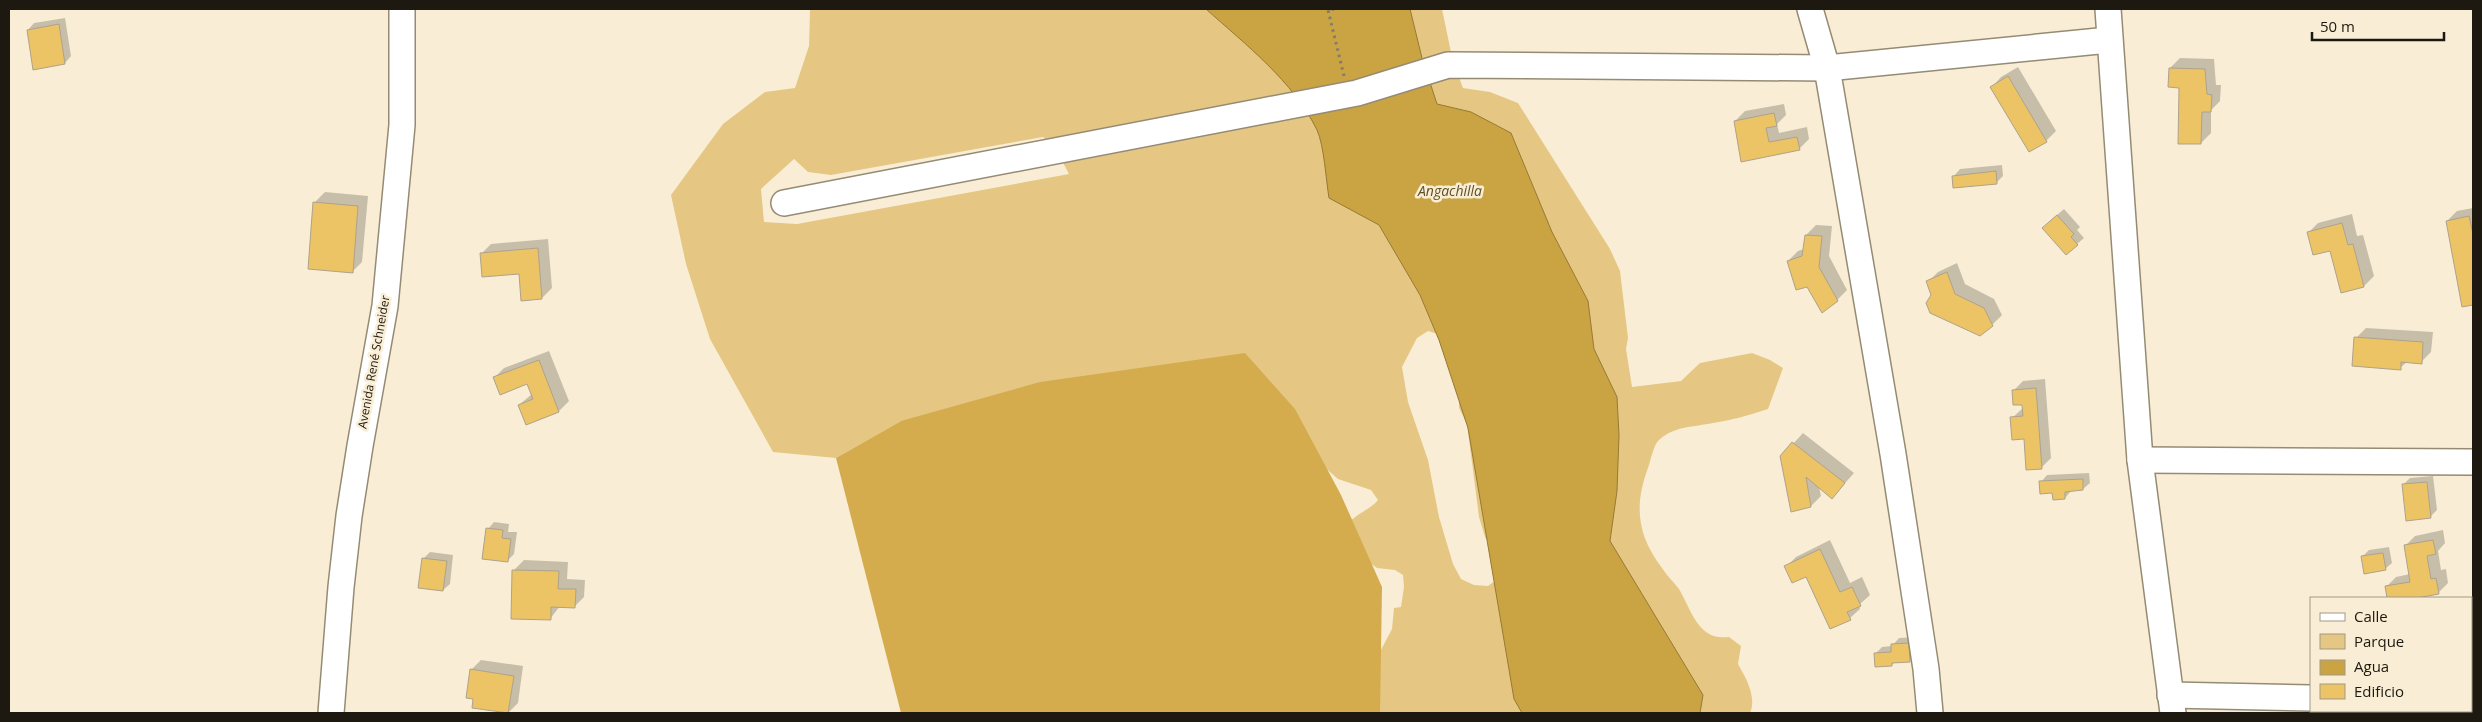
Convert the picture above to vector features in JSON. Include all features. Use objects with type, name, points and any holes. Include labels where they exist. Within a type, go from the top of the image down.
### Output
[{"type":"street","name":"Avenida René Schneider","points":[[331,713],[341,587],[349,516],[386,296],[402,125],[402,9]]},
{"type":"street","points":[[1810,9],[1827,68],[1894,454],[1926,669],[1930,713]]},
{"type":"street","points":[[2108,9],[2140,460],[2171,704],[2310,698]]},
{"type":"street","points":[[784,203],[1348,95],[1448,65],[1827,68],[2109,40]]},
{"type":"street","points":[[2140,460],[2473,462]]},
{"type":"path","points":[[1334,9],[1328,10],[1348,95]]},
{"type":"green space","points":[[810,9],[1442,9],[1453,62],[1463,88],[1490,92],[1518,103],[1610,249],[1620,271],[1628,338],[1626,349],[1632,387],[1681,381],[1700,363],[1752,353],[1770,360],[1783,368],[1768,409],[1734,419],[1685,428],[1671,432],[1659,440],[1652,453],[1641,495],[1640,520],[1647,544],[1664,571],[1679,589],[1697,623],[1710,634],[1718,637],[1729,637],[1741,646],[1738,664],[1751,694],[1752,707],[1750,713],[1362,713],[1374,663],[1392,629],[1394,608],[1401,607],[1404,587],[1403,575],[1395,570],[1377,568],[1351,549],[1348,523],[1378,500],[1371,490],[1338,479],[1321,464],[901,421],[836,458],[773,452],[710,339],[686,264],[671,195],[723,124],[765,92],[795,88],[809,46]],"holes":[[[1043,137],[1055,147],[1069,174],[797,224],[764,222],[761,189],[794,159],[808,172],[831,175]],[[1428,331],[1441,335],[1459,400],[1459,408],[1467,424],[1479,517],[1485,537],[1498,556],[1495,581],[1488,586],[1474,585],[1461,579],[1453,564],[1439,517],[1428,460],[1408,402],[1402,367],[1417,338]]]},
{"type":"shaded area","points":[[1245,353],[1295,409],[1341,495],[1382,587],[1380,713],[901,713],[836,458],[901,421],[1040,382]]},
{"type":"water","name":"Angachilla","points":[[1206,9],[1410,9],[1422,58],[1437,104],[1471,112],[1511,133],[1552,232],[1588,301],[1594,349],[1617,397],[1619,435],[1617,491],[1610,541],[1703,695],[1700,713],[1522,713],[1514,699],[1468,428],[1439,340],[1420,295],[1379,225],[1329,198],[1319,136],[1307,112],[1295,95],[1268,65]]},
{"type":"building","points":[[59,24],[65,64],[33,70],[27,30]]},
{"type":"building","points":[[2169,68],[2205,69],[2207,94],[2212,95],[2211,112],[2202,112],[2201,144],[2178,144],[2179,88],[2168,87]]},
{"type":"building","points":[[2008,76],[2047,142],[2029,152],[1990,87]]},
{"type":"building","points":[[1774,113],[1777,126],[1766,128],[1769,142],[1797,137],[1800,150],[1741,162],[1734,121]]},
{"type":"building","points":[[1996,171],[1997,184],[1953,188],[1952,176]]},
{"type":"building","points":[[313,202],[358,206],[353,273],[308,269]]},
{"type":"building","points":[[2057,215],[2074,234],[2071,237],[2078,245],[2066,255],[2042,228]]},
{"type":"building","points":[[2469,216],[2473,234],[2473,305],[2462,307],[2446,221]]},
{"type":"building","points":[[2342,223],[2348,245],[2353,244],[2364,287],[2341,293],[2330,251],[2313,255],[2307,232]]},
{"type":"building","points":[[1805,235],[1822,236],[1819,267],[1838,301],[1822,313],[1807,287],[1796,290],[1787,261],[1802,256]]},
{"type":"building","points":[[538,248],[542,299],[521,301],[519,274],[482,277],[480,253]]},
{"type":"building","points":[[1947,272],[1955,294],[1984,308],[1993,326],[1980,336],[1930,313],[1926,303],[1931,295],[1926,281]]},
{"type":"building","points":[[2354,337],[2423,342],[2422,364],[2401,362],[2401,370],[2352,366]]},
{"type":"building","points":[[539,360],[559,412],[526,425],[518,405],[533,399],[527,384],[500,395],[493,377]]},
{"type":"building","points":[[2036,388],[2042,469],[2026,470],[2024,439],[2012,440],[2010,417],[2023,416],[2022,405],[2013,405],[2012,390]]},
{"type":"building","points":[[1792,442],[1845,483],[1832,499],[1806,477],[1811,507],[1791,512],[1780,456]]},
{"type":"building","points":[[2083,479],[2083,490],[2065,492],[2065,499],[2053,500],[2052,493],[2040,494],[2039,481]]},
{"type":"building","points":[[2427,482],[2431,518],[2406,521],[2402,484]]},
{"type":"building","points":[[486,528],[503,530],[502,538],[511,539],[508,562],[482,559]]},
{"type":"building","points":[[2433,540],[2436,554],[2427,556],[2431,579],[2436,578],[2439,594],[2422,597],[2387,597],[2385,586],[2410,582],[2404,545]]},
{"type":"building","points":[[1820,549],[1840,592],[1852,587],[1861,606],[1847,612],[1851,620],[1830,629],[1806,577],[1792,583],[1784,566]]},
{"type":"building","points":[[2383,553],[2386,570],[2364,574],[2361,556]]},
{"type":"building","points":[[422,558],[447,561],[443,591],[418,588]]},
{"type":"building","points":[[512,570],[559,571],[558,589],[576,589],[575,608],[551,607],[551,620],[511,619]]},
{"type":"building","points":[[1909,643],[1910,662],[1892,663],[1892,666],[1875,667],[1874,653],[1891,652],[1891,644]]},
{"type":"building","points":[[470,669],[514,676],[508,713],[472,708],[473,699],[466,698]]}]
